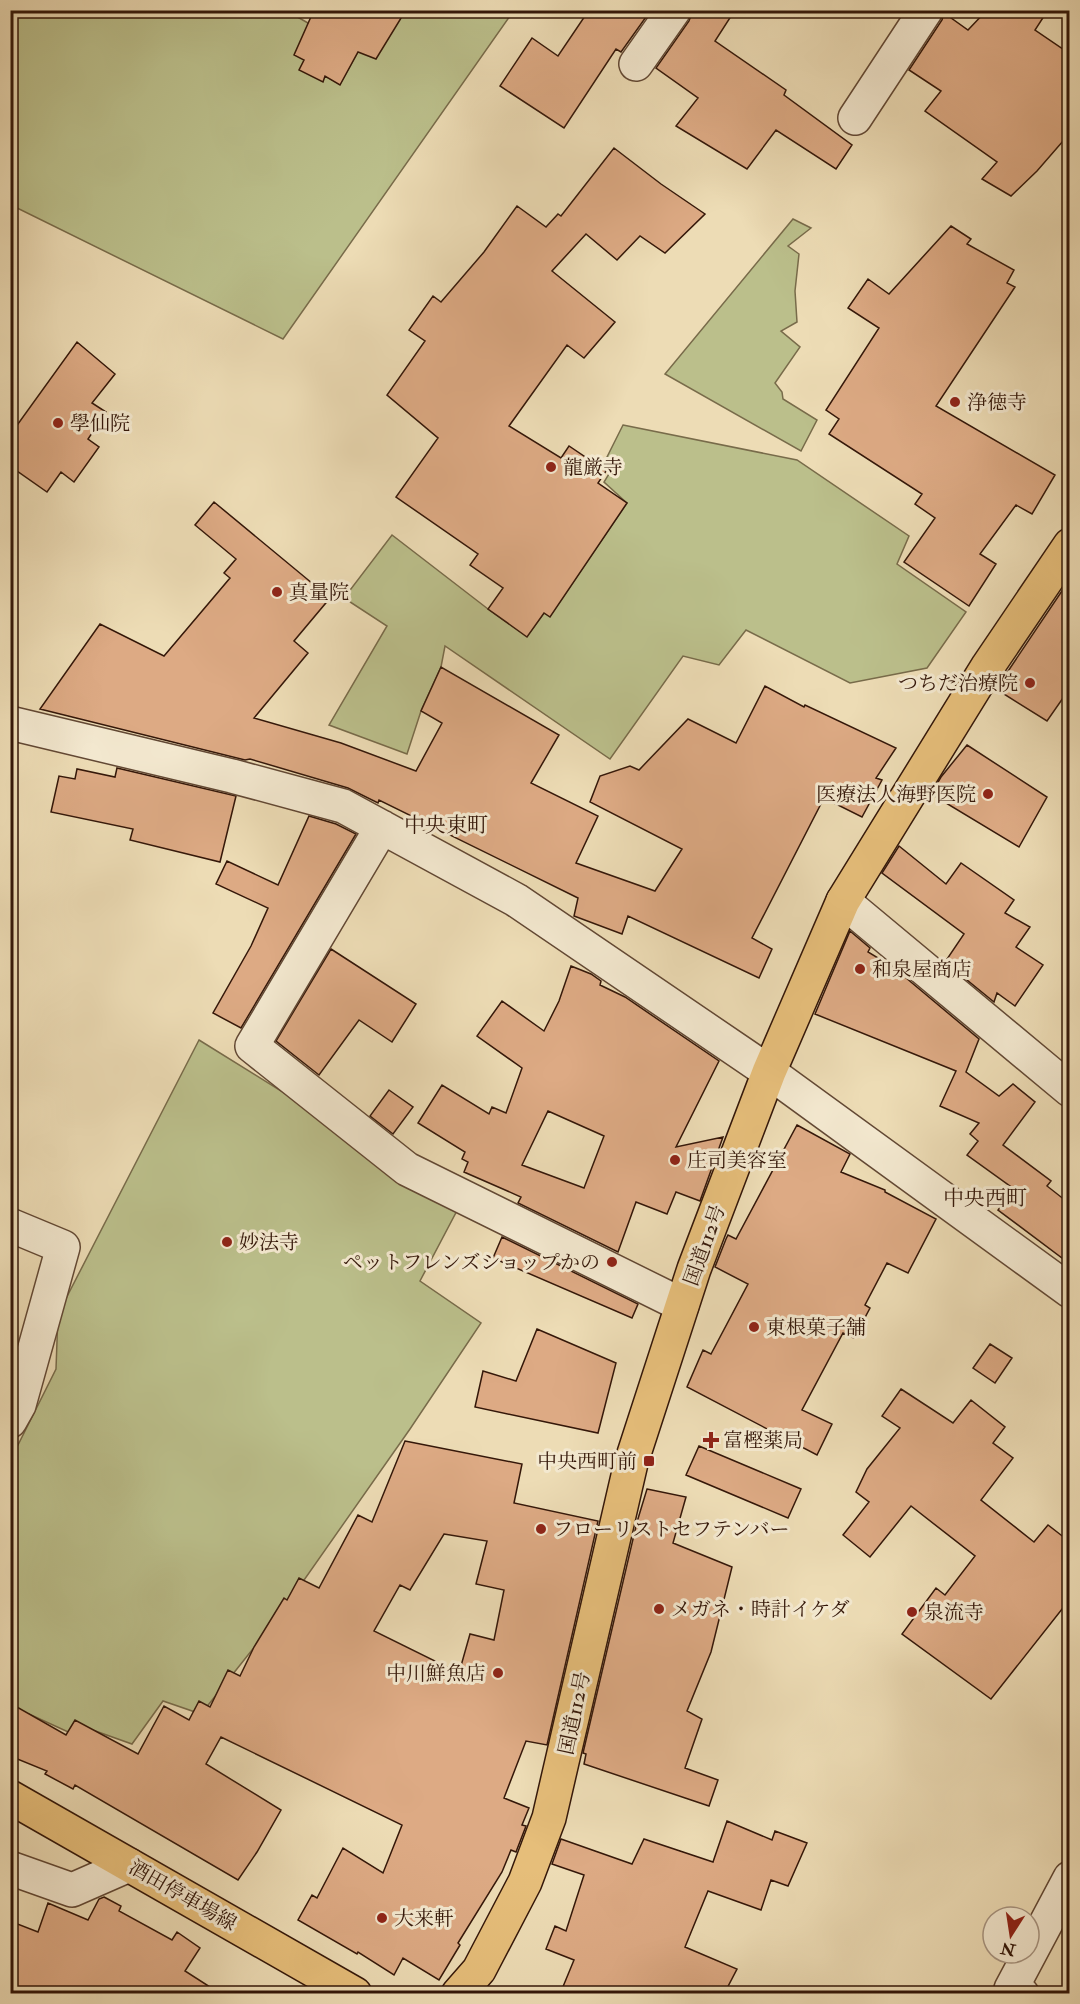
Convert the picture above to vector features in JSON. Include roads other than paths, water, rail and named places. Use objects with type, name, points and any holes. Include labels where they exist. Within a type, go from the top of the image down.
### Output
[{"type":"main road","name":"国道112号","points":[[458,1994],[479,1970],[525,1882],[549,1818],[631,1462],[682,1305],[769,1072],[843,901],[988,666],[1070,545]]},
{"type":"main road","name":"酒田停車場線","points":[[10,1797],[355,1994]]},
{"type":"street","points":[[636,64],[674,10]]},
{"type":"street","points":[[855,118],[926,10]]},
{"type":"street","points":[[10,723],[231,776],[343,806],[516,900],[769,1072],[1070,1291]]},
{"type":"street","points":[[382,827],[252,1046],[407,1169],[682,1305]]},
{"type":"street","points":[[843,901],[1070,1090]]},
{"type":"street","points":[[10,1225],[63,1247],[19,1405],[10,1421]]},
{"type":"street","points":[[10,1868],[72,1890],[129,1865]]},
{"type":"street","points":[[1022,1994],[1011,1989],[1070,1878]]},
{"type":"place","name":"浄徳寺","points":[[955,402]]},
{"type":"place","name":"學仙院","points":[[58,423]]},
{"type":"place","name":"龍厳寺","points":[[551,467]]},
{"type":"place","name":"真量院","points":[[277,592]]},
{"type":"place","name":"つちだ治療院","points":[[1030,683]]},
{"type":"place","name":"医療法人海野医院","points":[[988,794]]},
{"type":"place","name":"和泉屋商店","points":[[860,969]]},
{"type":"place","name":"庄司美容室","points":[[675,1160]]},
{"type":"place","name":"妙法寺","points":[[227,1242]]},
{"type":"place","name":"ペットフレンズショップかの","points":[[612,1262]]},
{"type":"place","name":"東根菓子舗","points":[[754,1327]]},
{"type":"place","name":"富樫薬局","points":[[711,1440]]},
{"type":"place","name":"中央西町前","points":[[649,1461]]},
{"type":"place","name":"フローリストセフテンバー","points":[[541,1529]]},
{"type":"place","name":"メガネ・時計イケダ","points":[[659,1609]]},
{"type":"place","name":"泉流寺","points":[[912,1612]]},
{"type":"place","name":"中川鮮魚店","points":[[498,1673]]},
{"type":"place","name":"大来軒","points":[[382,1918]]},
{"type":"district","name":"中央東町","points":[[446,825]]},
{"type":"district","name":"中央西町","points":[[985,1198]]}]
